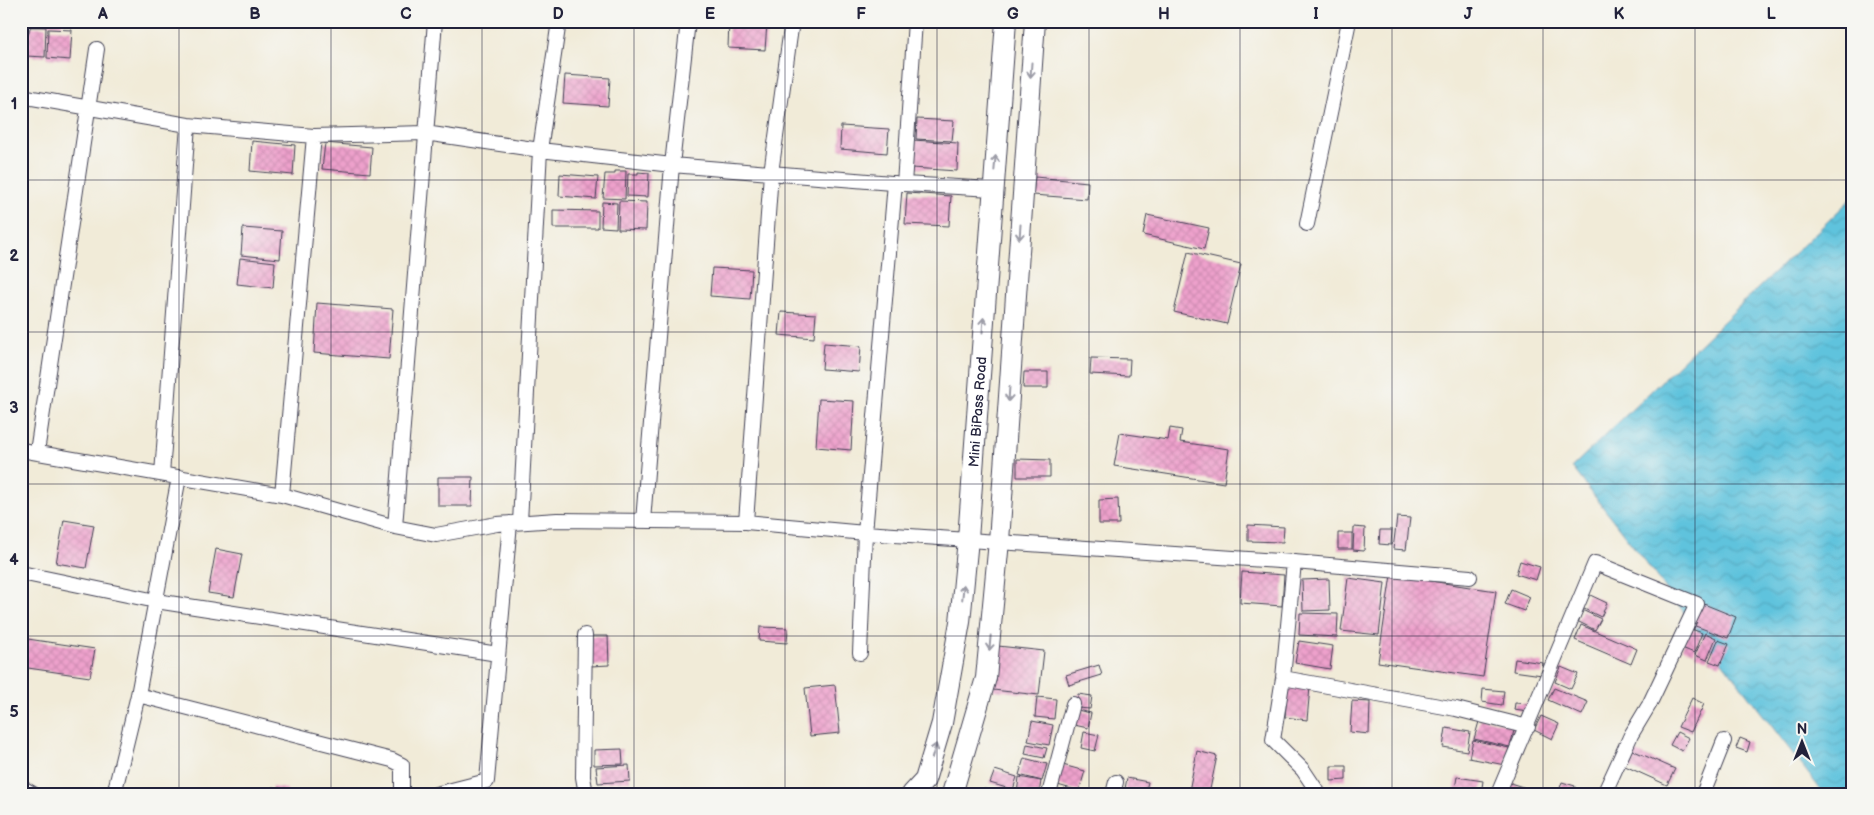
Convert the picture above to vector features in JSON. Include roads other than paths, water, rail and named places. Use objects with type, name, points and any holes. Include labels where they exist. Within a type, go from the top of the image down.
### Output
[{"type":"street","points":[[21,32],[24,21]]},
{"type":"street","points":[[395,527],[435,21]]},
{"type":"street","points":[[436,794],[486,781],[498,654],[515,523],[540,150],[558,21]]},
{"type":"street","points":[[643,521],[672,165],[688,21]]},
{"type":"street","points":[[746,522],[771,173],[792,21]]},
{"type":"street","points":[[860,653],[865,533],[915,21]]},
{"type":"street","name":"Mini BiPass Road","points":[[912,794],[925,780],[942,723],[960,622],[968,539],[1006,21]]},
{"type":"street","points":[[952,794],[986,678],[999,541],[1035,21]]},
{"type":"street","points":[[1307,224],[1349,21]]},
{"type":"street","points":[[37,452],[86,108],[97,49]]},
{"type":"street","points":[[21,96],[188,125],[314,136],[425,133],[540,150],[672,165],[993,189]]},
{"type":"street","points":[[162,474],[188,125]]},
{"type":"street","points":[[282,495],[314,136]]},
{"type":"street","points":[[21,450],[282,495],[395,527],[436,535],[515,523],[557,520],[746,522],[865,533],[1294,562],[1470,577]]},
{"type":"street","points":[[114,794],[138,695],[179,477]]},
{"type":"street","points":[[1294,562],[1283,678],[1273,740],[1303,770],[1319,794]]},
{"type":"street","points":[[1498,794],[1528,727],[1595,564],[1697,604],[1604,794]]},
{"type":"street","points":[[21,573],[156,601],[498,654]]},
{"type":"street","points":[[585,635],[583,777],[586,794]]},
{"type":"street","points":[[1283,678],[1456,709],[1528,727]]},
{"type":"street","points":[[138,695],[392,760],[402,765],[402,794]]},
{"type":"street","points":[[1049,794],[1073,704]]},
{"type":"street","points":[[1703,794],[1724,741]]},
{"type":"street","points":[[21,787],[33,794]]},
{"type":"water","points":[[1853,197],[1853,794],[1824,794],[1572,467]]}]
